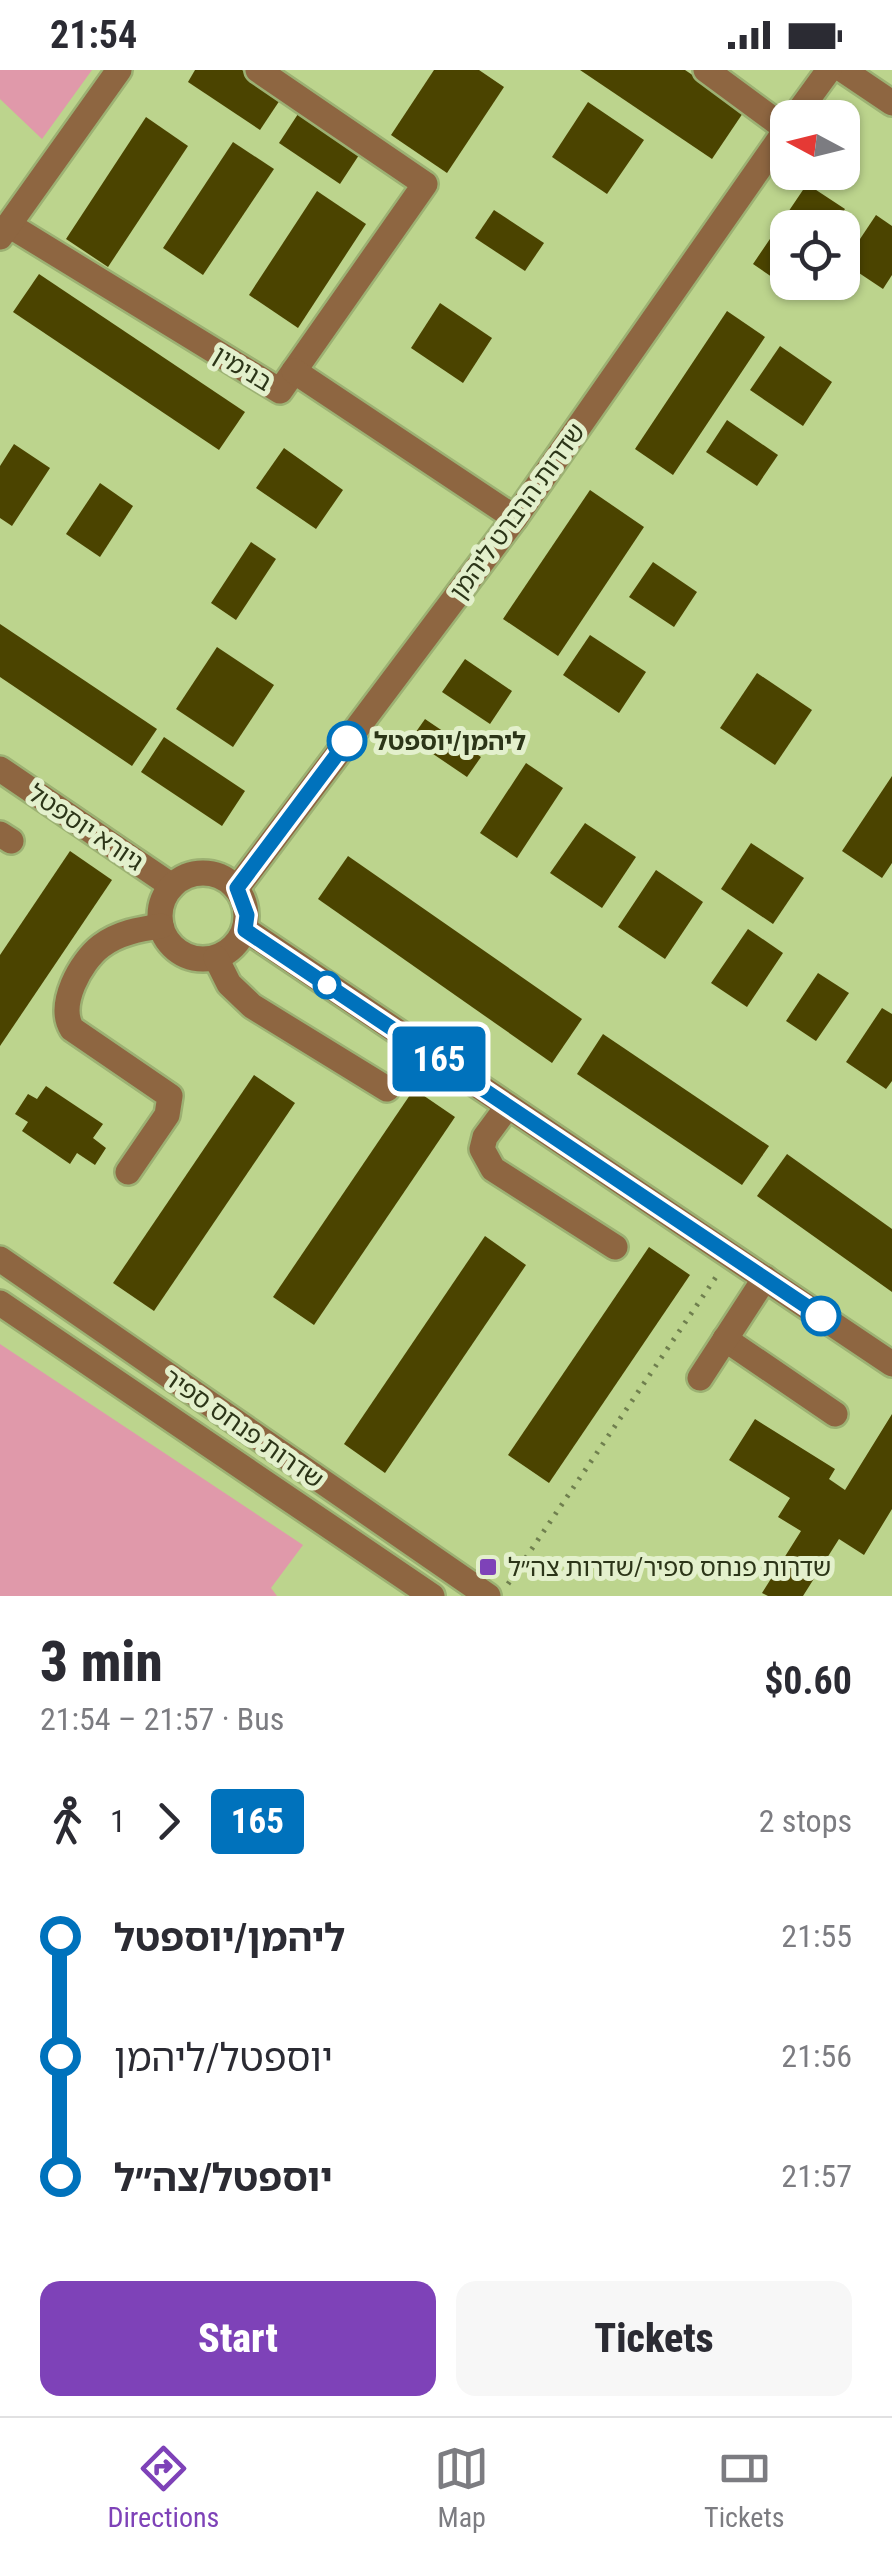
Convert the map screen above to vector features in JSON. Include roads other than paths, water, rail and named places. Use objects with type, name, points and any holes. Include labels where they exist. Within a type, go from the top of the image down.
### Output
[{"type":"street","points":[[4,231],[119,70]]},
{"type":"street","points":[[258,70],[424,184],[294,370]]},
{"type":"street","points":[[706,70],[770,116]]},
{"type":"street","points":[[807,100],[829,70]]},
{"type":"street","points":[[843,70],[892,103]]},
{"type":"street","name":"שדרות הרברט ליהמן","points":[[237,888],[515,518],[770,152]]},
{"type":"street","name":"בנימין","points":[[4,231],[280,391],[294,370],[515,518]]},
{"type":"street","name":"גיורא יוספטל","points":[[0,769],[172,886]]},
{"type":"street","points":[[212,874],[237,888],[247,915],[239,942],[216,958],[202,960],[176,950],[161,926],[160,912],[172,886],[184,877],[212,874]]},
{"type":"street","points":[[128,1172],[167,1115],[170,1096],[72,1029],[65,1012],[72,989],[100,946],[132,931],[161,926]]},
{"type":"street","points":[[245,930],[892,1364]]},
{"type":"street","points":[[216,958],[229,984],[252,1006],[386,1088]]},
{"type":"street","points":[[508,1106],[482,1149],[493,1169],[615,1247]]},
{"type":"street","name":"שדרות פנחס ספיר","points":[[0,1259],[488,1596]]},
{"type":"street","points":[[700,1378],[765,1278]]},
{"type":"street","name":"שדרות פנחס ספיר","points":[[0,1303],[432,1596]]},
{"type":"street","points":[[725,1339],[834,1414]]},
{"type":"place","name":"ליהמן/יוספטל","points":[[347,741]]},
{"type":"place","name":"שדרות פנחס ספיר/שדרות צה״ל","points":[[488,1567]]}]
